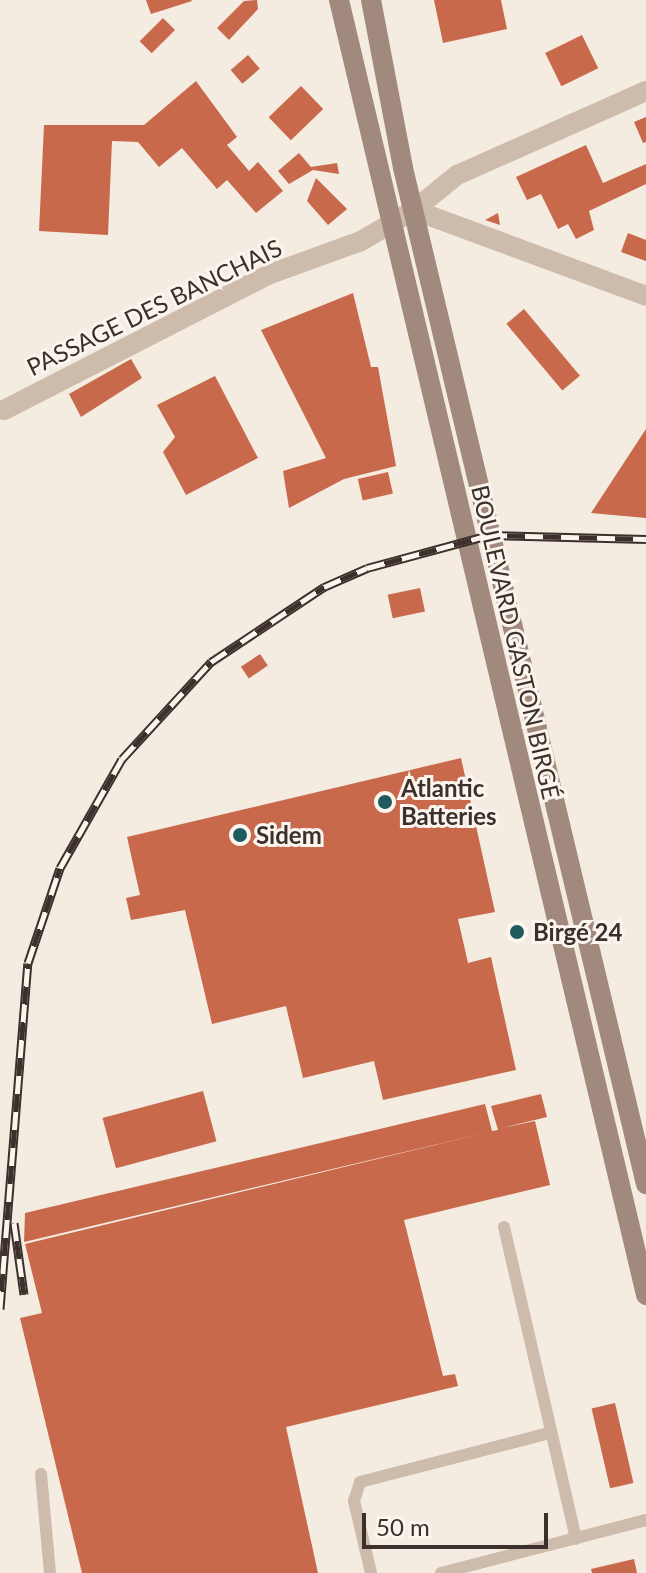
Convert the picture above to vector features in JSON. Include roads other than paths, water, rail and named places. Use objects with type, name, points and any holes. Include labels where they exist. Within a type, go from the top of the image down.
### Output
[{"type":"main road","name":"BOULEVARD GASTON BIRGÉ","points":[[339,0],[646,1295]]},
{"type":"main road","name":"BOULEVARD GASTON BIRGÉ","points":[[371,0],[414,210],[646,1184]]},
{"type":"street","name":"PASSAGE DES BANCHAIS","points":[[4,410],[270,274],[392,223],[414,210],[457,175],[646,91]]},
{"type":"street","points":[[414,210],[646,296]]},
{"type":"lane","points":[[504,1227],[549,1433],[576,1539]]},
{"type":"lane","points":[[371,1573],[354,1501],[360,1482],[549,1433]]},
{"type":"lane","points":[[41,1474],[50,1573]]},
{"type":"lane","points":[[441,1573],[646,1520]]},
{"type":"railway","points":[[0,1309],[28,963],[60,868],[122,759],[211,662],[324,587],[367,568],[489,535],[646,539]]},
{"type":"railway","points":[[14,1223],[24,1294]]},
{"type":"place","name":"Atlantic Batteries","points":[[385,802]]},
{"type":"place","name":"Sidem","points":[[240,835]]},
{"type":"place","name":"Birgé 24","points":[[517,932]]}]
